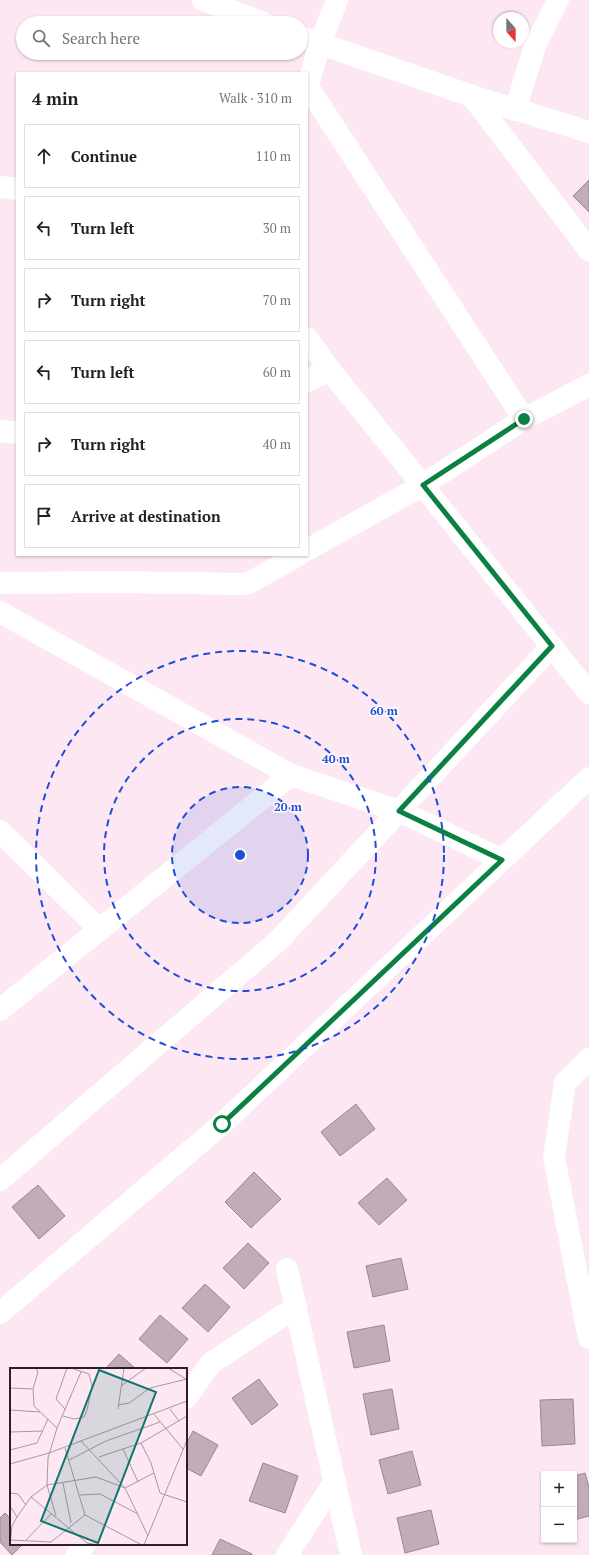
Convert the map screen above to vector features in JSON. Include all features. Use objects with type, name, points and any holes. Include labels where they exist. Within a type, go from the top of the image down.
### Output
[{"type":"street","points":[[203,0],[245,16]]},
{"type":"street","points":[[308,72],[310,41],[337,0]]},
{"type":"street","points":[[515,110],[535,46],[558,0]]},
{"type":"street","points":[[310,41],[472,96],[589,132]]},
{"type":"street","points":[[308,90],[524,419]]},
{"type":"street","points":[[472,96],[589,250]]},
{"type":"street","points":[[0,187],[16,189]]},
{"type":"street","points":[[308,339],[330,370],[589,693]]},
{"type":"street","points":[[308,381],[330,370]]},
{"type":"street","points":[[308,549],[423,485],[524,419],[589,384]]},
{"type":"street","points":[[0,431],[16,433]]},
{"type":"street","points":[[0,583],[115,582],[247,584],[297,556]]},
{"type":"street","points":[[0,612],[291,775],[399,811],[502,860]]},
{"type":"street","points":[[0,1180],[279,940],[552,646]]},
{"type":"street","points":[[0,1010],[291,775]]},
{"type":"street","points":[[0,1313],[222,1124],[589,778]]},
{"type":"street","points":[[0,831],[100,930]]},
{"type":"street","points":[[589,1059],[565,1083],[554,1157],[589,1338]]},
{"type":"street","points":[[287,1269],[351,1555]]},
{"type":"street","points":[[187,1397],[211,1363],[296,1307]]},
{"type":"street","points":[[287,1555],[335,1482]]},
{"type":"street","points":[[77,1555],[84,1545]]},
{"type":"building","points":[[589,180],[589,212],[573,196]]},
{"type":"building","points":[[356,1104],[375,1129],[340,1156],[321,1132]]},
{"type":"building","points":[[254,1172],[281,1199],[251,1228],[225,1202]]},
{"type":"building","points":[[387,1178],[407,1200],[379,1225],[358,1203]]},
{"type":"building","points":[[38,1185],[65,1216],[39,1239],[12,1207]]},
{"type":"building","points":[[248,1243],[269,1263],[244,1289],[223,1268]]},
{"type":"building","points":[[401,1258],[408,1289],[373,1297],[366,1266]]},
{"type":"building","points":[[205,1284],[230,1307],[208,1332],[182,1308]]},
{"type":"building","points":[[160,1315],[188,1339],[167,1363],[139,1339]]},
{"type":"building","points":[[384,1325],[390,1361],[354,1368],[347,1332]]},
{"type":"building","points":[[119,1354],[135,1368],[106,1368]]},
{"type":"building","points":[[259,1379],[278,1405],[252,1425],[232,1398]]},
{"type":"building","points":[[392,1389],[399,1429],[371,1435],[363,1394]]},
{"type":"building","points":[[573,1399],[575,1444],[542,1446],[540,1400]]},
{"type":"building","points":[[193,1431],[218,1445],[201,1476],[187,1469],[187,1442]]},
{"type":"building","points":[[412,1451],[421,1485],[388,1494],[379,1460]]},
{"type":"building","points":[[263,1463],[298,1476],[285,1513],[249,1501]]},
{"type":"building","points":[[585,1473],[589,1487],[589,1516],[577,1519],[577,1507],[577,1475]]},
{"type":"building","points":[[431,1510],[439,1544],[405,1553],[397,1518]]},
{"type":"building","points":[[5,1513],[10,1518],[10,1545],[22,1545],[12,1555],[0,1542],[0,1518]]},
{"type":"building","points":[[220,1539],[252,1554],[252,1555],[212,1555]]},
{"type":"route","points":[[222,1124],[502,860],[399,811],[552,646],[423,485],[524,419]]}]
